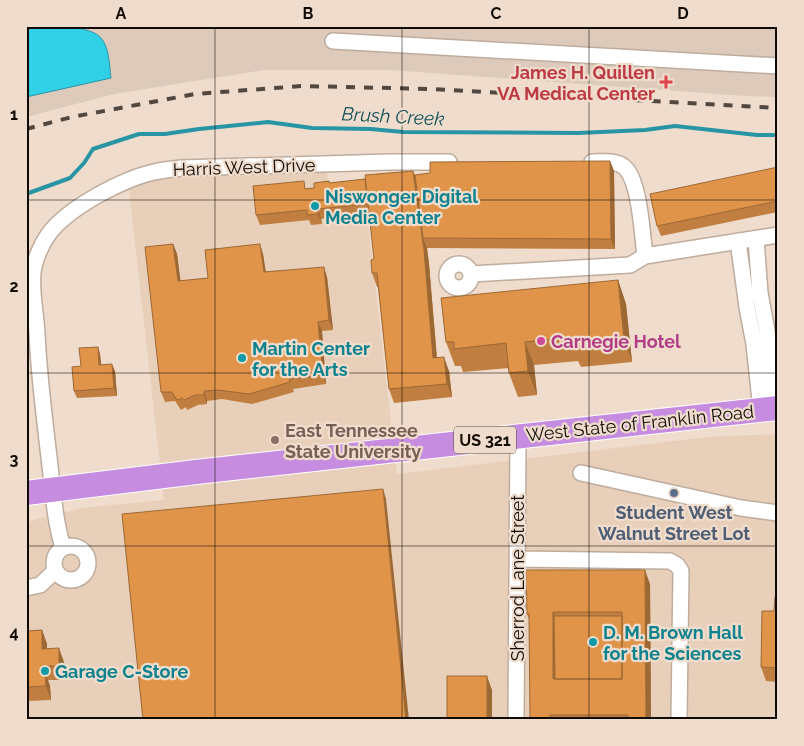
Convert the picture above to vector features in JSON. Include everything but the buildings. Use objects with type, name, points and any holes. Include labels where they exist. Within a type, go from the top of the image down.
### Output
[{"type":"highway","name":"West State of Franklin Road","points":[[26,493],[771,409]]},
{"type":"street","points":[[332,41],[778,66]]},
{"type":"street","name":"Harris West Drive","points":[[63,548],[55,515],[32,291],[33,271],[43,244],[59,222],[91,200],[128,181],[154,172],[181,168],[390,162],[467,162]]},
{"type":"street","points":[[582,162],[617,163],[624,166],[634,179],[645,256]]},
{"type":"street","points":[[471,274],[630,264],[645,256],[778,235]]},
{"type":"street","points":[[756,239],[760,293],[768,331],[771,409]]},
{"type":"street","points":[[738,241],[754,344],[771,409]]},
{"type":"street","name":"Sherrod Lane Street","points":[[516,720],[518,437]]},
{"type":"street","points":[[581,473],[741,508],[778,513]]},
{"type":"street","points":[[74,547],[84,553],[87,558],[87,569],[80,578],[69,580],[58,576],[55,571],[54,560],[63,548],[74,547]]},
{"type":"street","points":[[517,559],[670,561],[677,565],[681,571],[679,720]]},
{"type":"street","points":[[26,588],[40,585],[55,571]]},
{"type":"shaded area","name":"James H. Quillen VA Medical Center","points":[[26,26],[778,26],[778,97],[390,70],[264,70],[114,94],[26,117]]},
{"type":"shaded area","name":"East Tennessee State University","points":[[326,164],[332,220],[367,214],[397,474],[708,437],[778,434],[778,720],[26,720],[26,522],[82,508],[164,500],[128,181],[154,172]]},
{"type":"water","points":[[26,26],[78,26],[96,34],[104,42],[111,78],[26,97]]},
{"type":"waterway","name":"Brush Creek","points":[[26,194],[70,178],[84,163],[93,149],[139,134],[165,134],[268,122],[312,128],[371,129],[403,132],[578,133],[645,130],[675,126],[757,135],[778,135]]},
{"type":"railway","points":[[26,129],[72,117],[195,94],[302,86],[432,89],[778,108]]},
{"type":"place","name":"James H. Quillen VA Medical Center","points":[[666,82]]},
{"type":"place","name":"Niswonger Digital Media Center","points":[[315,206]]},
{"type":"place","name":"Carnegie Hotel","points":[[541,341]]},
{"type":"place","name":"Martin Center for the Arts","points":[[242,358]]},
{"type":"place","name":"East Tennessee State University","points":[[275,440]]},
{"type":"place","name":"Student West Walnut Street Lot","points":[[674,493]]},
{"type":"place","name":"D. M. Brown Hall for the Sciences","points":[[593,642]]},
{"type":"place","name":"Garage C-Store","points":[[45,671]]}]
